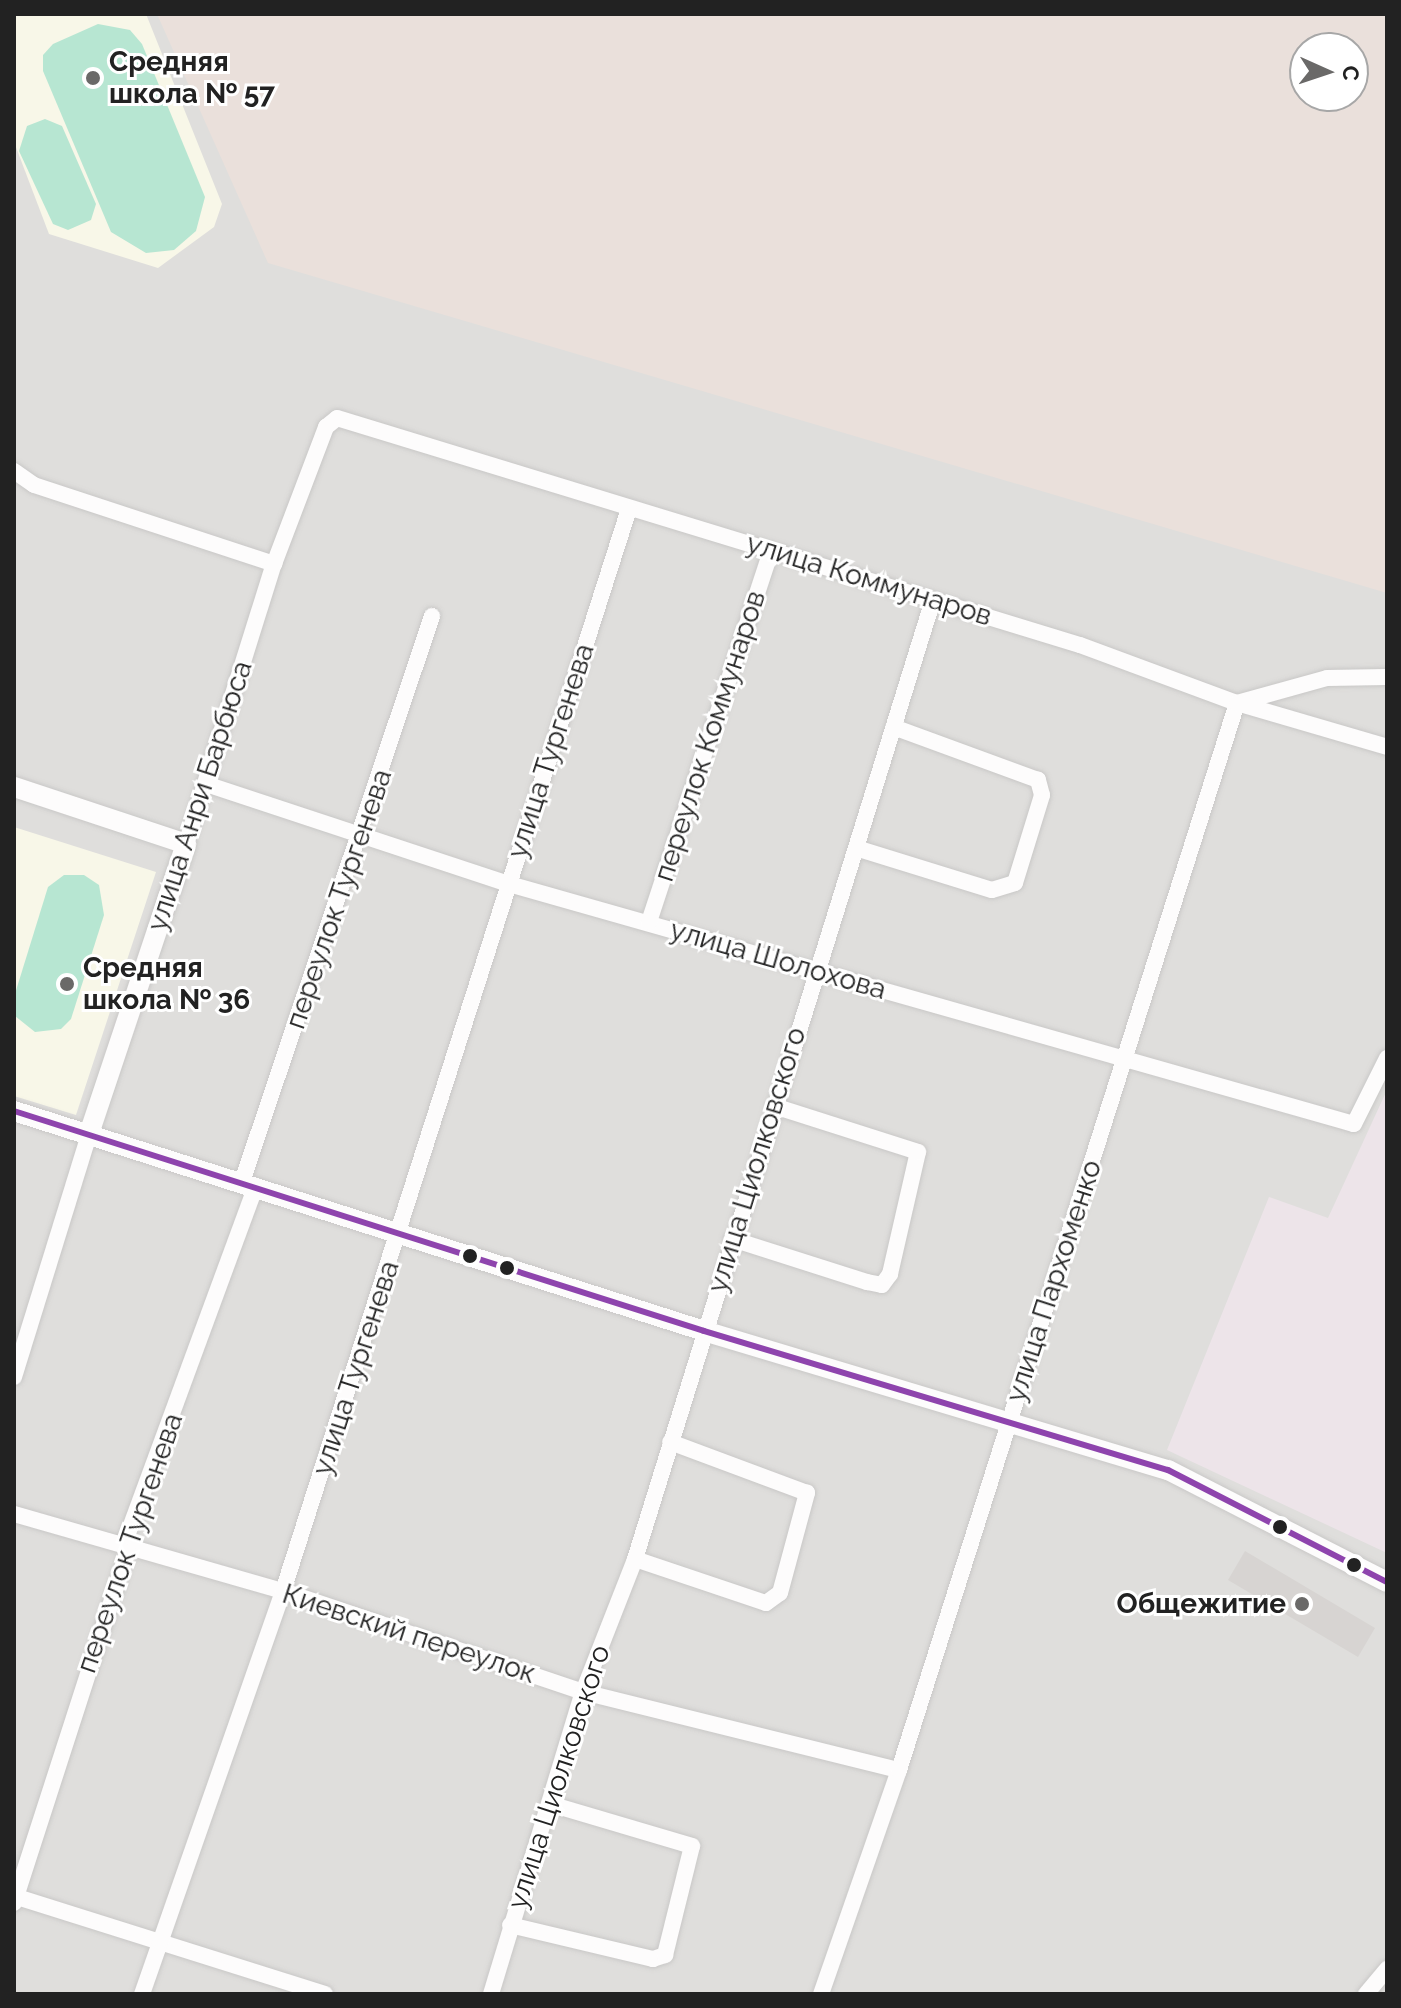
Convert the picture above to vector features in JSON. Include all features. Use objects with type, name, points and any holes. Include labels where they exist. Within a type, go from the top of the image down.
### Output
[{"type":"street","name":"улица Анри Барбюса","points":[[14,1377],[89,1134],[206,784],[274,564],[326,427],[337,418],[351,422]]},
{"type":"street","name":"улица Коммунаров","points":[[351,422],[1173,675],[1237,703],[1387,747]]},
{"type":"street","points":[[14,471],[34,485],[274,564]]},
{"type":"street","name":"улица Тургенева","points":[[142,1994],[283,1591],[401,1231],[629,509]]},
{"type":"street","name":"переулок Коммунаров","points":[[649,922],[771,550]]},
{"type":"street","name":"улица Циолковского","points":[[491,1994],[510,1925],[554,1805],[583,1692],[635,1559],[933,600]]},
{"type":"street","name":"переулок Тургенева","points":[[15,1899],[128,1550],[127,1536],[249,1184],[432,616]]},
{"type":"street","points":[[1237,703],[1327,678],[1387,677]]},
{"type":"street","name":"улица Пархоменко","points":[[821,1994],[899,1770],[1237,703]]},
{"type":"street","points":[[856,848],[992,890],[1015,883],[1042,795],[1038,780],[893,727]]},
{"type":"street","name":"улица Шолохова","points":[[206,784],[509,884],[1354,1124],[1387,1058]]},
{"type":"street","points":[[14,787],[186,844]]},
{"type":"street","points":[[732,1239],[867,1282],[882,1285],[890,1274],[918,1152],[774,1106]]},
{"type":"street","points":[[14,1111],[401,1231],[704,1331],[1215,1489],[1387,1582]]},
{"type":"street","points":[[635,1559],[766,1603],[780,1593],[807,1493],[670,1442]]},
{"type":"street","name":"Киевский переулок","points":[[14,1514],[128,1550],[283,1591],[583,1692],[899,1770]]},
{"type":"street","points":[[510,1925],[653,1959],[665,1955],[692,1846],[554,1805]]},
{"type":"street","points":[[15,1899],[325,1994]]},
{"type":"street","points":[[1366,1994],[1387,1969]]},
{"type":"shaded area","points":[[14,14],[1387,14],[1387,1994],[14,1994]]},
{"type":"shaded area","name":"Средняя школа № 57","points":[[14,14],[146,14],[222,204],[214,227],[158,268],[49,234],[14,142]]},
{"type":"shaded area","points":[[157,14],[1387,14],[1387,593],[268,263]]},
{"type":"shaded area","name":"Средняя школа № 36","points":[[14,827],[156,872],[76,1115],[14,1096]]},
{"type":"shaded area","points":[[1387,1090],[1387,1553],[1167,1450],[1269,1197],[1328,1218]]},
{"type":"green space","points":[[98,24],[130,30],[142,44],[205,197],[196,231],[174,250],[146,253],[111,232],[43,71],[43,55],[53,44]]},
{"type":"green space","points":[[45,119],[62,126],[96,204],[91,220],[68,230],[53,224],[19,151],[27,126]]},
{"type":"green space","points":[[64,875],[84,875],[99,885],[104,915],[71,1019],[61,1029],[35,1032],[15,1016],[14,997],[48,887]]},
{"type":"building","name":"Общежитие","points":[[1245,1551],[1375,1628],[1358,1657],[1228,1580]]},
{"type":"transit line","points":[[14,1111],[704,1331],[1168,1470],[1387,1582]]},
{"type":"place","name":"Средняя школа № 57","points":[[93,78]]},
{"type":"place","name":"Средняя школа № 36","points":[[67,984]]},
{"type":"place","name":"Общежитие","points":[[1302,1604]]}]
